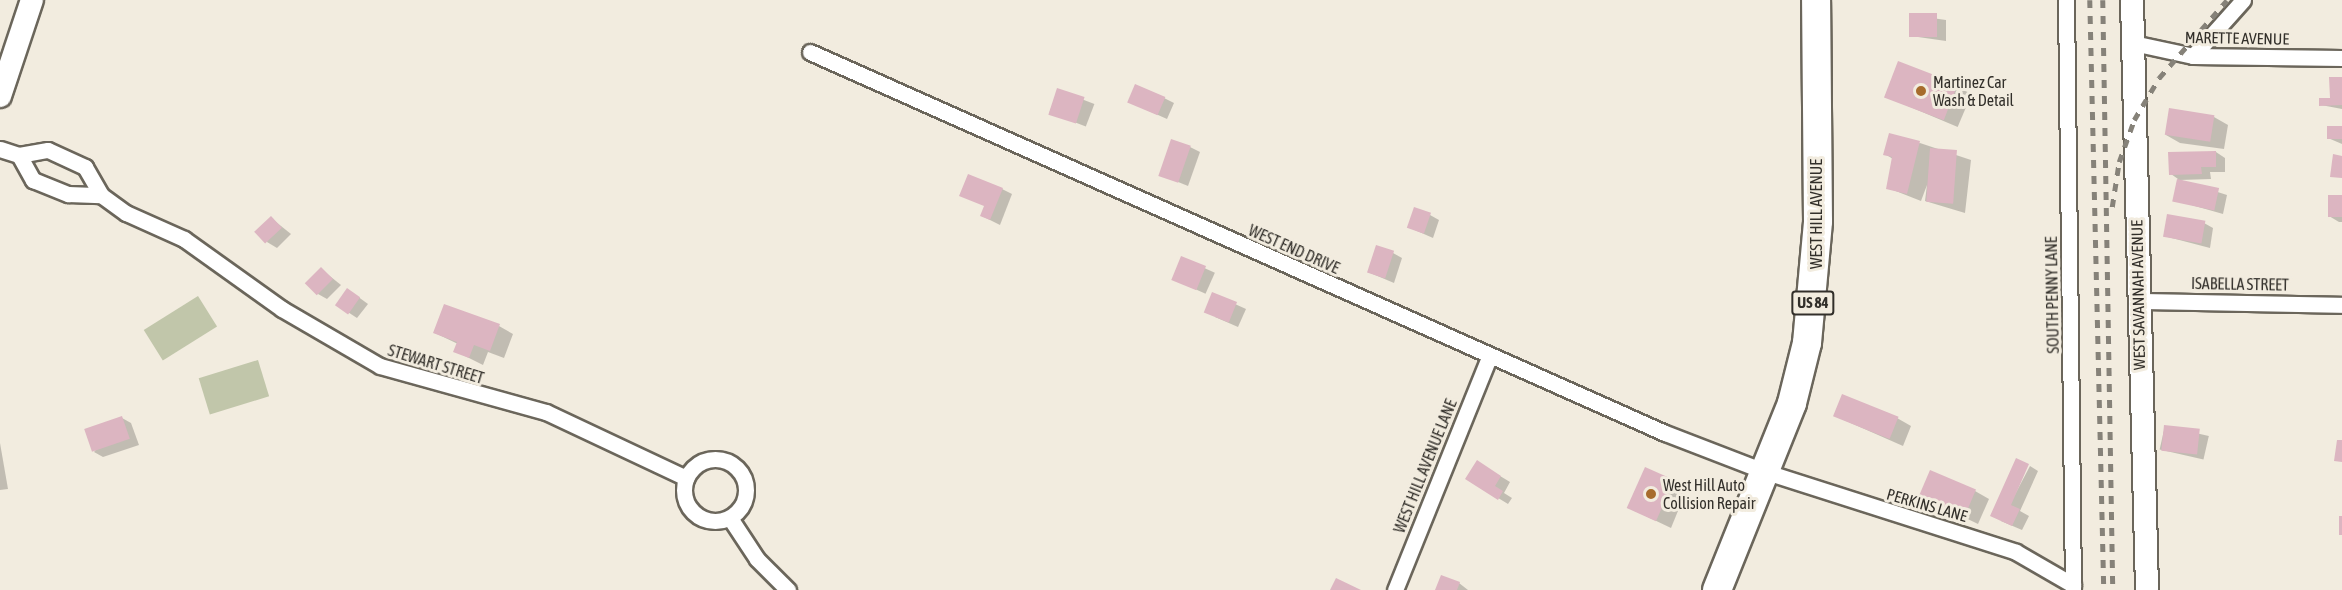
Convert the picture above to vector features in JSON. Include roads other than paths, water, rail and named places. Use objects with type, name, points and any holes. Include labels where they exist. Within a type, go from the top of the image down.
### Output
[{"type":"highway","name":"WEST HILL AVENUE","points":[[1717,590],[1766,472],[1799,377],[1816,281],[1816,0]]},
{"type":"street","points":[[0,96],[32,0]]},
{"type":"street","name":"SOUTH PENNY LANE","points":[[2066,0],[2073,587]]},
{"type":"street","name":"WEST SAVANNAH AVENUE","points":[[2132,0],[2147,590]]},
{"type":"street","points":[[2193,56],[2243,0]]},
{"type":"street","name":"MARETTE AVENUE","points":[[2133,43],[2193,56],[2342,58]]},
{"type":"street","name":"WEST END DRIVE","points":[[810,52],[1489,357],[1766,472]]},
{"type":"street","name":"STEWART STREET","points":[[0,149],[19,155],[48,150],[85,167],[101,195],[154,230],[184,239],[282,309],[380,366],[546,412],[686,478]]},
{"type":"street","points":[[19,155],[33,180],[68,194],[101,195]]},
{"type":"street","name":"ISABELLA STREET","points":[[2138,301],[2342,305]]},
{"type":"street","name":"WEST HILL AVENUE LANE","points":[[1395,590],[1489,357]]},
{"type":"street","points":[[710,459],[739,470],[747,492],[730,518],[709,521],[691,510],[686,478],[710,459]]},
{"type":"street","name":"PERKINS LANE","points":[[1766,472],[2016,552],[2073,587]]},
{"type":"street","points":[[730,518],[757,559],[788,590]]},
{"type":"railway","points":[[2090,0],[2104,590]]},
{"type":"railway","points":[[2103,0],[2113,590]]},
{"type":"railway","points":[[2112,207],[2119,162],[2134,120],[2159,78],[2227,0]]},
{"type":"place","name":"Martinez Car Wash & Detail","points":[[1921,91]]},
{"type":"place","name":"West Hill Auto Collision Repair","points":[[1651,494]]}]
